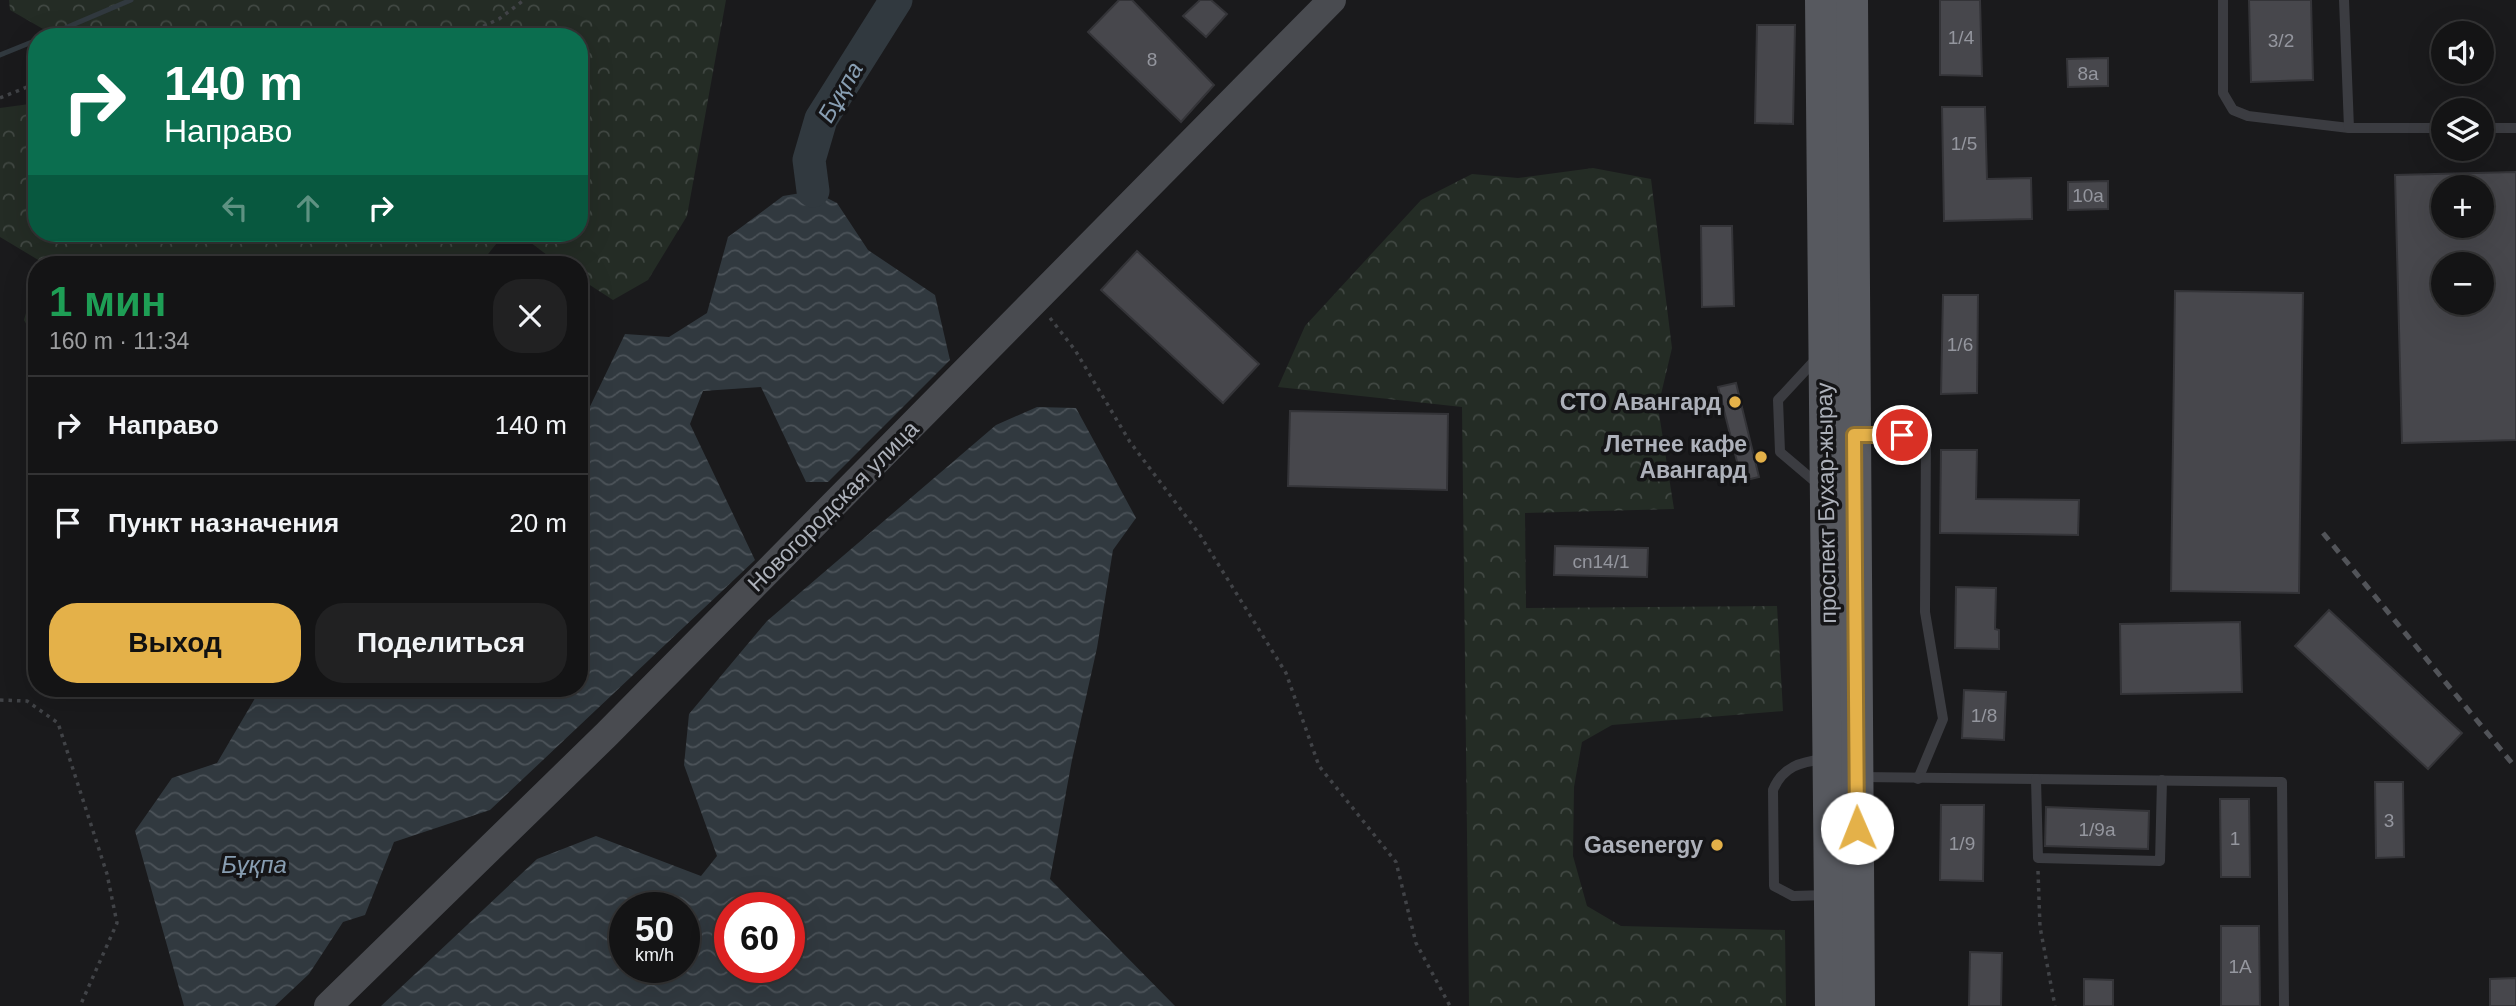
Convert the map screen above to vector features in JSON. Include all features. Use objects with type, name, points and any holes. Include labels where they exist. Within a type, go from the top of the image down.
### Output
[{"type":"main road","name":"проспект Бухар-жырау","points":[[1821,0],[1824,350],[1840,435],[1826,492],[1830,1006]]},
{"type":"main road","name":"проспект Бухар-жырау","points":[[1852,0],[1840,435],[1857,777],[1859,1006]]},
{"type":"street","name":"Новогородская улица","points":[[328,1006],[607,734],[1332,0]]},
{"type":"lane","points":[[2223,0],[2224,93],[2233,110],[2248,116],[2349,128],[2431,128]]},
{"type":"lane","points":[[2344,0],[2349,128]]},
{"type":"lane","points":[[2494,128],[2516,128]]},
{"type":"lane","points":[[1824,350],[1778,400],[1780,452],[1826,492]]},
{"type":"lane","points":[[1840,435],[1926,435],[1925,612],[1943,719],[1918,779]]},
{"type":"lane","points":[[1828,759],[1799,762],[1787,769],[1773,790],[1774,886],[1793,896],[1829,895]]},
{"type":"lane","points":[[1857,777],[2282,782],[2284,1006]]},
{"type":"lane","points":[[2036,779],[2038,859],[2161,861],[2162,780]]},
{"type":"path","points":[[480,28],[499,19],[524,0]]},
{"type":"path","points":[[0,98],[28,87]]},
{"type":"path","points":[[1036,300],[1075,350],[1130,442],[1200,535],[1286,673],[1319,766],[1396,862],[1416,943],[1450,1006]]},
{"type":"path","points":[[0,700],[27,701],[58,723],[107,874],[117,923],[80,1006]]},
{"type":"path","points":[[2038,859],[2040,927],[2055,1006]]},
{"type":"green space","points":[[9,0],[726,0],[687,216],[648,280],[613,300],[588,284],[588,256],[548,256],[530,242],[588,242],[588,28],[41,28],[10,10]]},
{"type":"green space","points":[[28,104],[28,242],[498,242],[486,256],[32,256],[0,237],[0,108]]},
{"type":"green space","points":[[1593,168],[1651,179],[1672,348],[1658,407],[1674,509],[1525,513],[1526,608],[1777,606],[1783,711],[1612,725],[1582,742],[1574,787],[1573,856],[1587,906],[1621,926],[1785,930],[1786,1006],[1469,1006],[1462,407],[1278,387],[1305,326],[1421,200],[1472,174],[1518,178]]},
{"type":"green space","points":[[28,306],[28,327],[24,320]]},
{"type":"water","name":"Бұқпа","points":[[813,191],[837,203],[868,250],[935,295],[950,360],[828,482],[806,482],[761,387],[703,391],[690,424],[755,560],[490,810],[394,842],[365,915],[343,922],[309,974],[275,1006],[184,1006],[135,831],[172,778],[217,763],[256,697],[588,697],[588,411],[625,334],[669,337],[707,313],[728,237],[783,196]]},
{"type":"water","points":[[1037,407],[1076,408],[1136,518],[1113,550],[1097,648],[1072,760],[1050,879],[1175,1006],[381,1006],[537,859],[596,836],[701,876],[717,856],[684,765],[689,714],[767,621],[996,425]]},
{"type":"building","points":[[1119,0],[1132,0],[1214,85],[1181,122],[1088,32]]},
{"type":"building","points":[[1200,0],[1211,0],[1227,14],[1206,37],[1183,16]]},
{"type":"building","points":[[1940,0],[1980,0],[1982,76],[1940,75]]},
{"type":"building","points":[[2249,0],[2311,0],[2313,80],[2251,82]]},
{"type":"building","points":[[1757,25],[1795,25],[1793,124],[1755,123]]},
{"type":"building","points":[[2108,58],[2108,86],[2068,87],[2067,59]]},
{"type":"building","points":[[1942,107],[1985,107],[1987,179],[2031,178],[2032,219],[1944,221]]},
{"type":"building","points":[[2516,172],[2516,440],[2402,443],[2395,175]]},
{"type":"building","points":[[2108,181],[2108,209],[2068,210],[2068,182]]},
{"type":"building","points":[[1701,226],[1732,226],[1734,306],[1702,307]]},
{"type":"building","points":[[1137,251],[1259,364],[1223,403],[1101,290]]},
{"type":"building","points":[[2175,291],[2303,293],[2299,593],[2171,591]]},
{"type":"building","points":[[1943,295],[1978,295],[1977,393],[1941,394]]},
{"type":"building","points":[[1736,383],[1759,477],[1742,481],[1718,387]]},
{"type":"building","points":[[1290,411],[1448,414],[1447,490],[1288,486]]},
{"type":"building","points":[[1941,450],[1977,450],[1976,499],[2079,500],[2078,535],[1940,533]]},
{"type":"building","points":[[1555,546],[1648,548],[1647,577],[1554,575]]},
{"type":"building","points":[[1956,587],[1996,588],[1995,629],[1999,630],[1999,649],[1955,648]]},
{"type":"building","points":[[2329,610],[2462,733],[2428,769],[2295,646]]},
{"type":"building","points":[[2240,622],[2242,692],[2121,694],[2120,624]]},
{"type":"building","points":[[1964,690],[2006,692],[2004,740],[1962,738]]},
{"type":"building","points":[[2375,782],[2403,782],[2404,857],[2376,858]]},
{"type":"building","points":[[2220,799],[2249,799],[2250,877],[2221,877]]},
{"type":"building","points":[[1941,805],[1984,805],[1983,881],[1940,880]]},
{"type":"building","points":[[2046,807],[2149,811],[2148,849],[2045,846]]},
{"type":"building","points":[[2221,926],[2259,926],[2260,1006],[2221,1006]]},
{"type":"building","points":[[1970,952],[2002,953],[2001,1006],[1969,1006]]},
{"type":"building","points":[[2516,978],[2516,1006],[2490,1006],[2490,979]]},
{"type":"building","points":[[2084,979],[2113,980],[2113,1006],[2084,1006]]},
{"type":"waterway","points":[[65,28],[131,0]]},
{"type":"waterway","name":"Бұқпа","points":[[813,191],[809,160],[821,119],[896,0]]},
{"type":"waterway","points":[[0,55],[28,44]]},
{"type":"railway","points":[[2323,533],[2516,768]]},
{"type":"place","name":"СТО Авангард","points":[[1735,402]]},
{"type":"place","name":"Летнее кафе Авангард","points":[[1761,457]]},
{"type":"place","name":"Gasenergy","points":[[1717,845]]},
{"type":"route","points":[[1857,828],[1854,435],[1902,435]]}]
